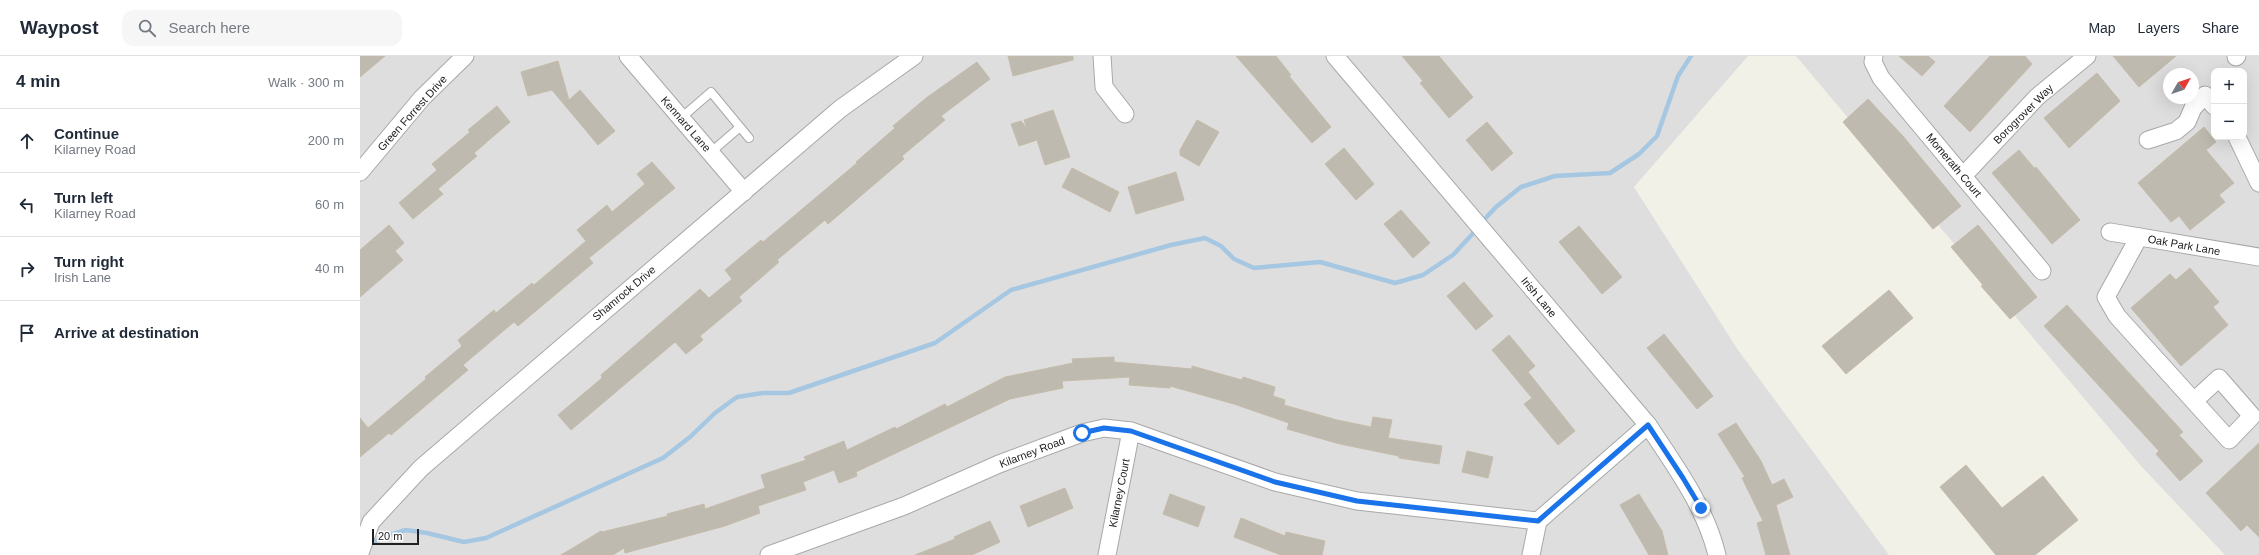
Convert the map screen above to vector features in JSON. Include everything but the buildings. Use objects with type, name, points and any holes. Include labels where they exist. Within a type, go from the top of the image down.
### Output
[{"type":"street","name":"Green Forrest Drive","points":[[360,172],[422,98],[465,56]]},
{"type":"street","name":"Kennard Lane","points":[[628,56],[744,192]]},
{"type":"street","name":"Shamrock Drive","points":[[360,553],[371,522],[421,468],[534,369],[840,109],[914,56]]},
{"type":"street","points":[[1102,56],[1104,87],[1125,114]]},
{"type":"street","name":"Irish Lane","points":[[1335,56],[1648,425],[1701,508],[1717,555]]},
{"type":"street","name":"Momerath Court","points":[[1874,56],[1873,62],[1881,78],[2042,271]]},
{"type":"street","name":"Borogrover Way","points":[[1963,176],[2037,97],[2087,56]]},
{"type":"street","points":[[2148,140],[2176,131],[2182,127],[2187,122],[2193,108],[2205,95],[2212,104]]},
{"type":"street","points":[[2238,140],[2259,183]]},
{"type":"street","name":"Oak Park Lane","points":[[2110,232],[2259,257]]},
{"type":"street","points":[[2139,237],[2106,297],[2117,316],[2194,401]]},
{"type":"street","points":[[1531,555],[1538,521],[1648,425]]},
{"type":"street","name":"Kilarney Road","points":[[769,555],[904,506],[999,464],[1082,433],[1104,428],[1131,431],[1275,482],[1357,501],[1538,521]]},
{"type":"street","name":"Kilarney Court","points":[[1107,555],[1131,431]]},
{"type":"lane","points":[[681,118],[711,92],[749,138]]},
{"type":"lane","points":[[710,152],[740,127]]},
{"type":"shaded area","points":[[360,56],[1748,56],[1634,187],[1738,350],[1889,555],[360,555]]},
{"type":"shaded area","points":[[1796,56],[2259,56],[2259,555],[2225,555],[2141,466]]},
{"type":"waterway","points":[[1481,223],[1496,207],[1521,187],[1555,176],[1610,173],[1639,154],[1657,136],[1678,76],[1691,56]]},
{"type":"waterway","points":[[368,545],[389,535],[406,530],[427,533],[464,542],[486,538],[663,458],[690,437],[715,413],[737,397],[763,393],[789,393],[935,343],[1011,290],[1171,245],[1205,238],[1221,246],[1234,259],[1254,268],[1320,262],[1395,283],[1423,275],[1453,255],[1477,229]]},
{"type":"route","points":[[1082,433],[1104,428],[1131,431],[1275,482],[1357,501],[1538,521],[1648,425],[1701,508]]}]
